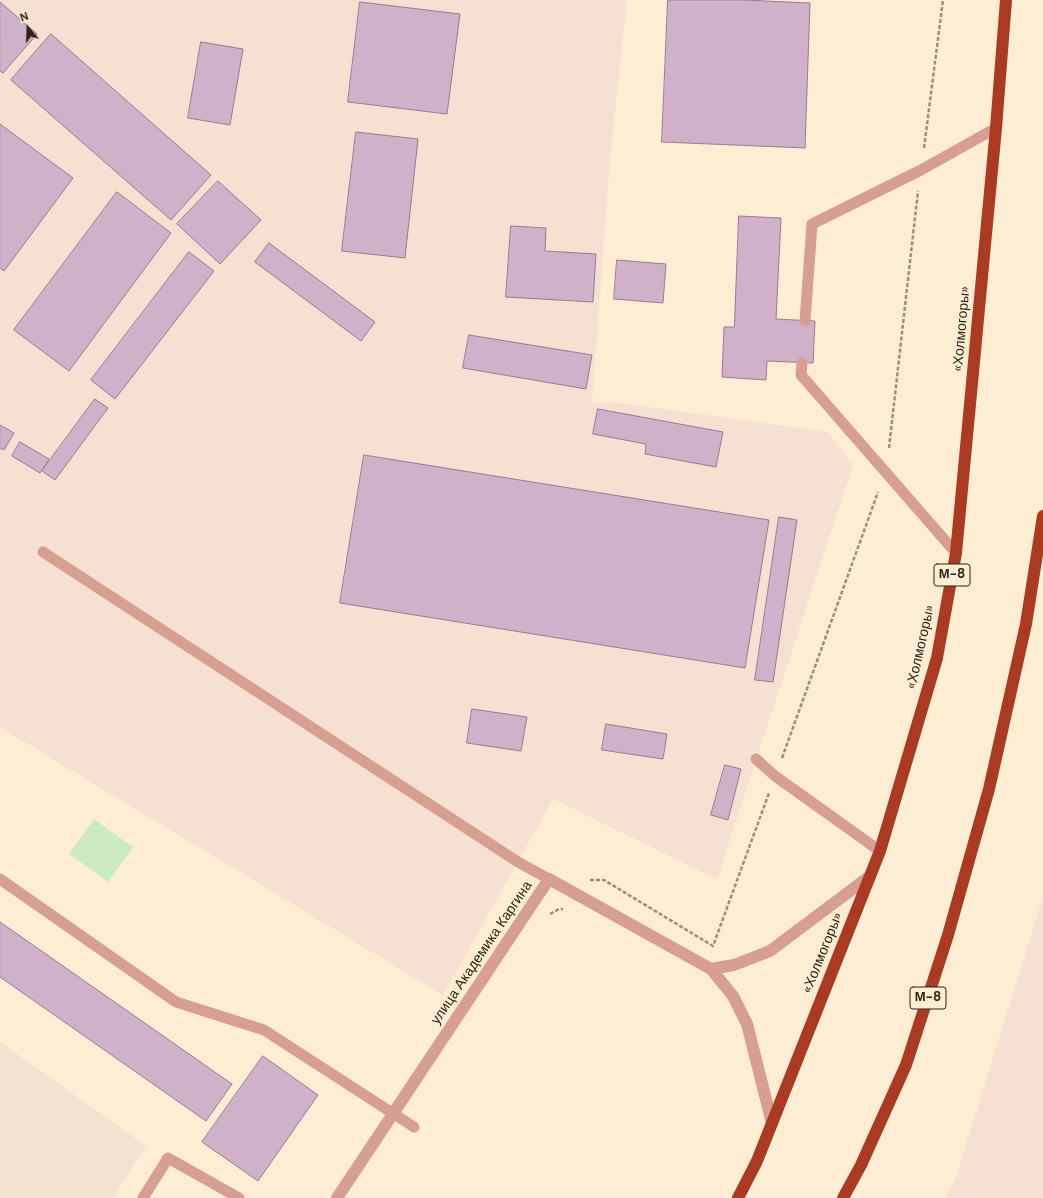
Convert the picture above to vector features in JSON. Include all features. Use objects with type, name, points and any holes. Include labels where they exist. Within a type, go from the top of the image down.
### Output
[{"type":"highway","name":"«Холмогоры»","points":[[738,1198],[757,1162],[880,851],[937,658],[956,553],[996,128],[1006,0]]},
{"type":"highway","name":"М-8","points":[[843,1198],[861,1165],[906,1065],[948,935],[989,790],[1025,631],[1043,516]]},
{"type":"street","points":[[711,969],[734,964],[770,951],[870,876]]},
{"type":"street","name":"улица Академика Каргина","points":[[337,1198],[549,879],[711,969],[733,996],[747,1024],[772,1123]]},
{"type":"lane","points":[[805,321],[812,224],[921,170],[996,128]]},
{"type":"lane","points":[[802,362],[801,375],[956,553]]},
{"type":"lane","points":[[43,552],[518,862],[549,879]]},
{"type":"lane","points":[[756,758],[775,776],[880,851]]},
{"type":"lane","points":[[0,879],[176,1002],[264,1030],[393,1114],[414,1126]]},
{"type":"lane","points":[[143,1198],[168,1158],[239,1198]]},
{"type":"path","points":[[713,946],[886,471],[921,170],[943,0]]},
{"type":"path","points":[[547,915],[559,909],[566,910]]},
{"type":"shaded area","points":[[0,0],[627,0],[610,159],[592,402],[620,403],[828,432],[853,465],[717,879],[553,799],[443,995],[0,727]]},
{"type":"shaded area","points":[[1043,897],[1043,1198],[946,1198],[955,1180]]},
{"type":"shaded area","points":[[0,1042],[146,1146],[113,1198],[0,1198]]},
{"type":"green space","points":[[94,819],[133,847],[108,882],[69,854]]},
{"type":"building","points":[[668,0],[744,0],[810,3],[805,148],[662,142]]},
{"type":"building","points":[[0,2],[37,34],[3,73],[0,71]]},
{"type":"building","points":[[360,2],[460,14],[447,114],[348,102]]},
{"type":"building","points":[[51,34],[211,175],[171,220],[11,80]]},
{"type":"building","points":[[201,42],[243,49],[230,125],[188,118]]},
{"type":"building","points":[[0,124],[73,178],[4,271],[0,268]]},
{"type":"building","points":[[356,132],[418,139],[405,258],[342,251]]},
{"type":"building","points":[[218,181],[261,220],[220,264],[177,224]]},
{"type":"building","points":[[117,192],[171,233],[69,371],[14,330]]},
{"type":"building","points":[[739,216],[781,218],[776,319],[815,321],[813,363],[767,361],[766,380],[722,377],[724,327],[734,327]]},
{"type":"building","points":[[511,226],[546,228],[545,251],[596,254],[593,302],[506,297]]},
{"type":"building","points":[[269,243],[375,322],[361,341],[255,262]]},
{"type":"building","points":[[189,252],[214,271],[115,399],[91,380]]},
{"type":"building","points":[[617,260],[666,264],[663,303],[614,299]]},
{"type":"building","points":[[469,335],[592,355],[586,389],[463,368]]},
{"type":"building","points":[[95,399],[108,408],[55,480],[42,471]]},
{"type":"building","points":[[598,409],[723,432],[716,467],[645,454],[646,444],[593,434]]},
{"type":"building","points":[[0,425],[14,433],[4,450],[0,448]]},
{"type":"building","points":[[20,442],[49,459],[40,473],[12,456]]},
{"type":"building","points":[[364,455],[769,520],[745,668],[340,603]]},
{"type":"building","points":[[779,517],[797,520],[773,682],[755,680]]},
{"type":"building","points":[[472,709],[527,717],[521,751],[467,743]]},
{"type":"building","points":[[606,724],[667,734],[663,759],[602,750]]},
{"type":"building","points":[[725,765],[741,769],[728,820],[711,815]]},
{"type":"building","points":[[0,922],[232,1084],[206,1121],[0,977]]},
{"type":"building","points":[[263,1056],[318,1095],[258,1181],[202,1142]]}]
